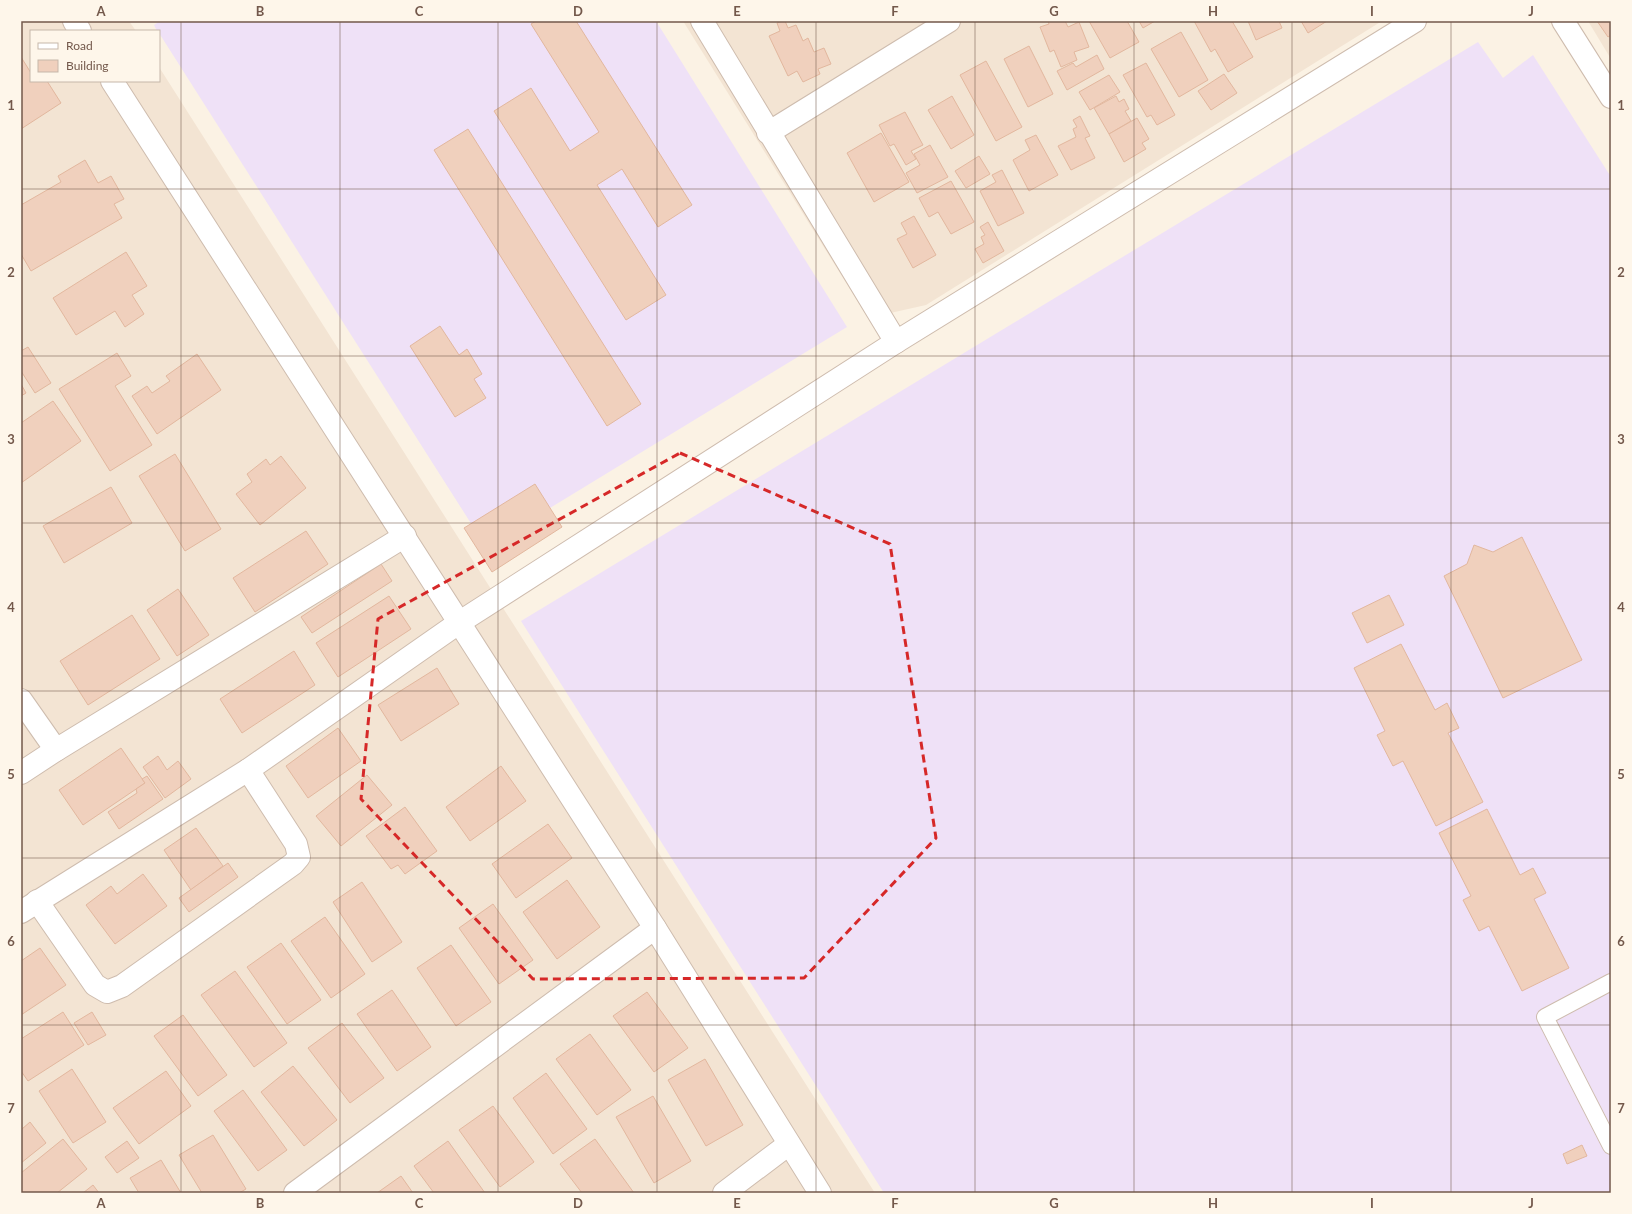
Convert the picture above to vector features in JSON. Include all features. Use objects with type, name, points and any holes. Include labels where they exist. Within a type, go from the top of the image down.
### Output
[{"type":"street","points":[[74,21],[79,30]]},
{"type":"street","points":[[702,21],[768,133],[896,342]]},
{"type":"street","points":[[768,133],[949,21]]},
{"type":"street","points":[[248,770],[296,844],[299,857],[293,864],[122,986],[107,992],[95,986],[29,906],[248,770],[460,622],[896,342],[1415,21]]},
{"type":"street","points":[[1563,21],[1611,98]]},
{"type":"street","points":[[113,82],[655,928],[820,1193]]},
{"type":"street","points":[[21,773],[405,536]]},
{"type":"street","points":[[21,700],[56,750]]},
{"type":"street","points":[[295,1193],[655,928]]},
{"type":"street","points":[[724,1193],[789,1144]]},
{"type":"lane","points":[[1611,982],[1545,1017],[1611,1146]]},
{"type":"highlighted area","points":[[680,453],[890,544],[936,838],[804,978],[533,979],[361,799],[378,619]]},
{"type":"shaded area","points":[[21,21],[129,21],[135,30],[30,30],[30,82],[160,82],[160,69],[875,1193],[21,1193]]},
{"type":"shaded area","points":[[160,21],[656,21],[847,327],[486,547],[160,35],[160,30],[156,30],[154,25]]},
{"type":"shaded area","points":[[683,21],[1382,21],[926,305],[868,318]]},
{"type":"shaded area","points":[[1588,21],[1611,21],[1611,59]]},
{"type":"shaded area","points":[[1478,42],[1503,78],[1533,55],[1611,177],[1611,1193],[884,1193],[521,621]]},
{"type":"building","points":[[536,21],[576,21],[692,205],[658,227],[622,169],[597,185],[666,295],[626,320],[494,111],[531,88],[570,151],[599,132],[531,24]]},
{"type":"building","points":[[785,21],[788,28],[796,25],[803,41],[808,38],[814,52],[824,48],[831,64],[818,69],[820,74],[803,82],[797,71],[788,76],[769,36],[780,31],[777,23]]},
{"type":"building","points":[[1048,21],[1065,21],[1068,27],[1079,22],[1089,47],[1074,52],[1077,60],[1061,67],[1054,50],[1050,52],[1040,27],[1049,24]]},
{"type":"building","points":[[1089,21],[1127,21],[1139,42],[1110,58]]},
{"type":"building","points":[[1139,21],[1155,21],[1143,28]]},
{"type":"building","points":[[1194,21],[1232,21],[1253,57],[1228,72],[1215,49],[1211,52]]},
{"type":"building","points":[[1248,21],[1279,21],[1282,28],[1256,40]]},
{"type":"building","points":[[1301,21],[1327,21],[1308,33]]},
{"type":"building","points":[[1597,21],[1611,21],[1611,35],[1608,37]]},
{"type":"building","points":[[1181,32],[1208,80],[1179,97],[1151,49]]},
{"type":"building","points":[[1029,46],[1053,94],[1028,107],[1004,59]]},
{"type":"building","points":[[1097,55],[1104,69],[1067,90],[1057,71],[1073,63],[1076,67]]},
{"type":"building","points":[[21,57],[30,71],[30,82],[48,82],[61,103],[21,129]]},
{"type":"building","points":[[986,61],[1022,127],[996,141],[960,75]]},
{"type":"building","points":[[1146,63],[1175,115],[1157,125],[1151,115],[1147,117],[1123,75]]},
{"type":"building","points":[[1224,74],[1237,93],[1211,110],[1198,91]]},
{"type":"building","points":[[1109,75],[1120,92],[1090,110],[1079,92]]},
{"type":"building","points":[[952,96],[974,135],[951,149],[928,110]]},
{"type":"building","points":[[1116,96],[1119,102],[1124,99],[1129,109],[1125,111],[1131,121],[1109,134],[1094,108]]},
{"type":"building","points":[[905,112],[923,145],[911,151],[916,159],[906,165],[894,144],[890,146],[879,125]]},
{"type":"building","points":[[1080,116],[1090,136],[1085,138],[1095,158],[1071,170],[1058,146],[1076,137],[1073,129],[1077,127],[1073,120]]},
{"type":"building","points":[[1137,118],[1149,139],[1142,143],[1146,149],[1124,162],[1109,134]]},
{"type":"building","points":[[468,129],[641,404],[607,426],[434,150]]},
{"type":"building","points":[[881,133],[909,182],[874,202],[847,153]]},
{"type":"building","points":[[1036,135],[1058,175],[1029,191],[1013,160],[1030,150],[1025,140]]},
{"type":"building","points":[[930,145],[948,177],[917,193],[906,173],[920,165],[914,154]]},
{"type":"building","points":[[979,156],[990,174],[966,188],[955,171]]},
{"type":"building","points":[[85,160],[98,183],[111,176],[124,199],[114,204],[122,218],[31,271],[21,254],[21,205],[61,182],[58,176]]},
{"type":"building","points":[[1002,170],[1024,213],[998,226],[980,191],[996,182],[992,175]]},
{"type":"building","points":[[951,181],[974,222],[951,234],[938,212],[929,217],[919,198]]},
{"type":"building","points":[[914,216],[936,255],[913,268],[897,239],[907,234],[901,223]]},
{"type":"building","points":[[988,222],[1004,251],[983,263],[975,249],[984,244],[981,237],[985,235],[980,227]]},
{"type":"building","points":[[126,252],[147,286],[132,295],[144,314],[125,327],[115,311],[76,335],[53,298]]},
{"type":"building","points":[[440,326],[459,355],[467,349],[482,374],[474,379],[486,398],[455,417],[410,346]]},
{"type":"building","points":[[28,347],[51,383],[35,393],[21,371],[21,351]]},
{"type":"building","points":[[117,353],[131,376],[115,386],[152,445],[110,471],[59,389]]},
{"type":"building","points":[[197,354],[221,390],[157,434],[132,396],[147,386],[152,393],[170,381],[166,376]]},
{"type":"building","points":[[21,384],[26,393],[21,396]]},
{"type":"building","points":[[53,401],[81,441],[21,483],[21,423]]},
{"type":"building","points":[[175,454],[221,529],[185,551],[139,476]]},
{"type":"building","points":[[281,456],[306,488],[260,525],[236,494],[252,482],[247,474],[266,459],[270,465]]},
{"type":"building","points":[[535,484],[562,527],[492,572],[464,528]]},
{"type":"building","points":[[111,487],[132,523],[64,563],[43,526]]},
{"type":"building","points":[[306,531],[328,564],[255,612],[233,578]]},
{"type":"building","points":[[1522,537],[1582,660],[1503,698],[1444,576],[1467,564],[1474,545],[1493,552]]},
{"type":"building","points":[[381,564],[392,581],[312,633],[301,617]]},
{"type":"building","points":[[178,589],[209,635],[177,656],[147,610]]},
{"type":"building","points":[[1389,595],[1404,625],[1367,643],[1352,613]]},
{"type":"building","points":[[389,596],[411,629],[338,677],[316,643]]},
{"type":"building","points":[[132,615],[160,659],[88,705],[60,661]]},
{"type":"building","points":[[1401,644],[1435,710],[1447,703],[1459,728],[1448,733],[1483,802],[1436,826],[1403,761],[1393,766],[1377,735],[1385,731],[1354,668]]},
{"type":"building","points":[[294,651],[315,685],[242,733],[220,699]]},
{"type":"building","points":[[437,668],[459,704],[401,741],[378,705]]},
{"type":"building","points":[[338,728],[361,761],[308,798],[286,766]]},
{"type":"building","points":[[121,748],[145,783],[83,825],[59,790]]},
{"type":"building","points":[[158,756],[167,770],[178,761],[191,779],[165,798],[143,767]]},
{"type":"building","points":[[501,766],[526,801],[470,841],[446,807]]},
{"type":"building","points":[[367,775],[392,805],[341,846],[316,816]]},
{"type":"building","points":[[147,776],[163,799],[119,829],[108,812],[137,793],[136,789],[145,783],[142,779]]},
{"type":"building","points":[[405,807],[437,851],[405,874],[398,865],[391,869],[366,836]]},
{"type":"building","points":[[1487,809],[1520,875],[1533,868],[1546,893],[1534,899],[1569,968],[1522,991],[1489,926],[1479,931],[1463,900],[1471,896],[1439,833]]},
{"type":"building","points":[[548,824],[572,858],[516,898],[492,864]]},
{"type":"building","points":[[196,828],[223,866],[191,890],[164,850]]},
{"type":"building","points":[[228,863],[238,877],[189,912],[179,898]]},
{"type":"building","points":[[143,874],[167,906],[115,944],[86,905],[111,886],[117,894]]},
{"type":"building","points":[[567,880],[600,927],[557,959],[523,912]]},
{"type":"building","points":[[362,882],[402,942],[372,962],[333,902]]},
{"type":"building","points":[[493,904],[533,960],[499,984],[459,928]]},
{"type":"building","points":[[325,917],[365,974],[331,998],[291,941]]},
{"type":"building","points":[[281,943],[321,1000],[287,1024],[247,967]]},
{"type":"building","points":[[451,945],[491,1002],[456,1026],[417,968]]},
{"type":"building","points":[[40,948],[66,985],[21,1015],[21,961]]},
{"type":"building","points":[[235,971],[287,1043],[254,1067],[201,995]]},
{"type":"building","points":[[392,990],[431,1047],[397,1071],[357,1014]]},
{"type":"building","points":[[647,992],[688,1048],[654,1072],[613,1016]]},
{"type":"building","points":[[63,1012],[84,1045],[28,1081],[21,1071],[21,1039]]},
{"type":"building","points":[[92,1012],[106,1035],[88,1045],[74,1023]]},
{"type":"building","points":[[183,1015],[227,1075],[198,1096],[154,1036]]},
{"type":"building","points":[[342,1023],[384,1078],[350,1103],[308,1048]]},
{"type":"building","points":[[590,1034],[631,1090],[597,1115],[556,1059]]},
{"type":"building","points":[[705,1059],[743,1125],[706,1146],[668,1080]]},
{"type":"building","points":[[293,1066],[337,1120],[304,1146],[261,1092]]},
{"type":"building","points":[[72,1069],[106,1122],[73,1143],[39,1091]]},
{"type":"building","points":[[166,1071],[191,1106],[139,1144],[113,1108]]},
{"type":"building","points":[[546,1073],[587,1129],[553,1154],[513,1098]]},
{"type":"building","points":[[243,1090],[287,1150],[258,1171],[214,1111]]},
{"type":"building","points":[[653,1096],[691,1161],[654,1183],[616,1117]]},
{"type":"building","points":[[493,1106],[534,1162],[500,1187],[459,1130]]},
{"type":"building","points":[[30,1122],[46,1143],[21,1163],[21,1127],[22,1129]]},
{"type":"building","points":[[213,1135],[246,1189],[239,1193],[202,1193],[179,1155]]},
{"type":"building","points":[[63,1139],[87,1169],[57,1193],[21,1193],[21,1173]]},
{"type":"building","points":[[595,1139],[634,1193],[582,1193],[560,1164]]},
{"type":"building","points":[[127,1141],[139,1158],[117,1173],[105,1157]]},
{"type":"building","points":[[448,1141],[485,1193],[434,1193],[414,1166]]},
{"type":"building","points":[[1582,1145],[1587,1156],[1567,1164],[1563,1154]]},
{"type":"building","points":[[161,1160],[181,1193],[139,1193],[130,1178]]},
{"type":"building","points":[[401,1176],[413,1193],[377,1193]]},
{"type":"building","points":[[93,1185],[99,1193],[83,1193]]}]
